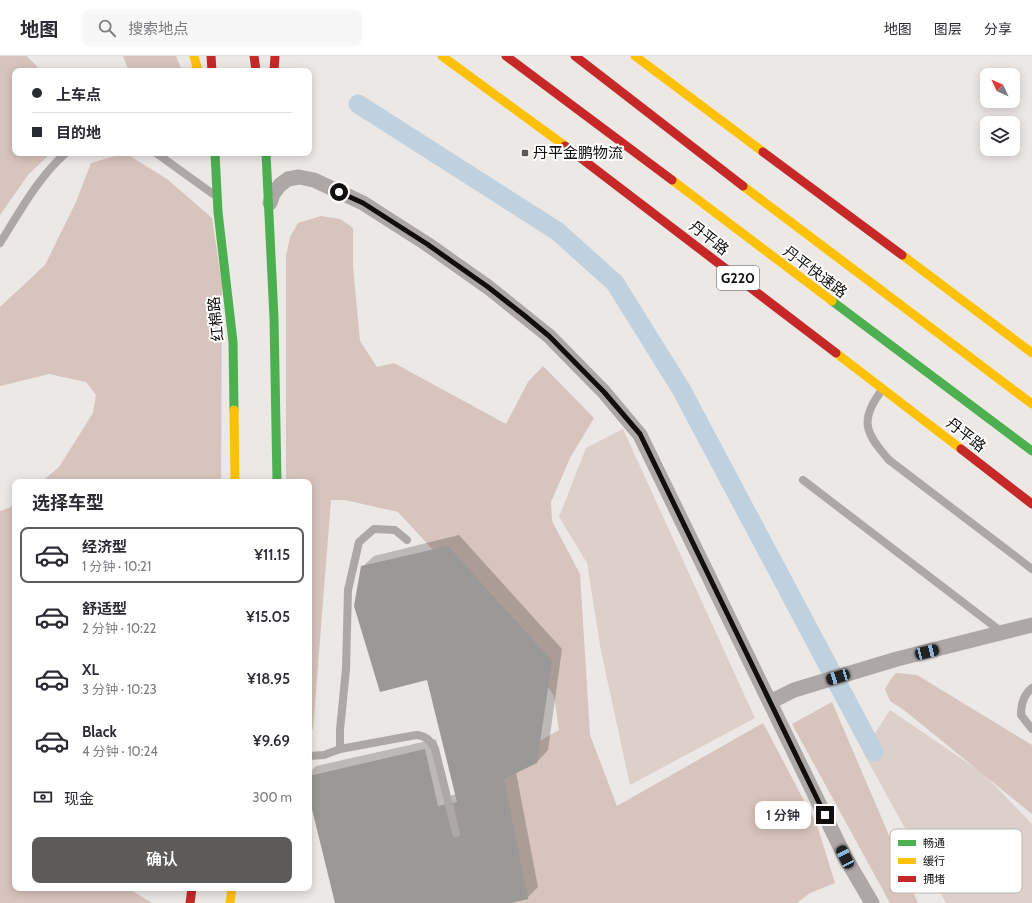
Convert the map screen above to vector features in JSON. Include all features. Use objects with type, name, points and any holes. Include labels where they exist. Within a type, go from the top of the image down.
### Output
[{"type":"main road","points":[[194,56],[197,68]]},
{"type":"main road","points":[[211,56],[212,68]]},
{"type":"main road","points":[[254,56],[256,68]]},
{"type":"main road","points":[[274,68],[275,56]]},
{"type":"main road","name":"丹平路","points":[[442,56],[595,168],[1032,504]]},
{"type":"main road","name":"丹平快速路","points":[[506,56],[1032,451]]},
{"type":"main road","name":"丹平快速路","points":[[575,56],[685,142],[1032,404]]},
{"type":"main road","points":[[635,56],[1032,354]]},
{"type":"main road","name":"红棉路","points":[[215,156],[217,196],[233,342],[235,479]]},
{"type":"main road","points":[[266,156],[274,286],[278,434],[277,479]]},
{"type":"main road","points":[[190,903],[192,891]]},
{"type":"main road","points":[[230,903],[232,891]]},
{"type":"street","points":[[269,204],[273,194],[280,185],[288,179],[299,177],[314,180],[363,203],[427,244],[488,287],[549,336],[604,392],[640,434],[845,857],[872,903]]},
{"type":"street","points":[[770,702],[794,690],[897,659],[1032,625]]},
{"type":"lane","points":[[0,243],[26,202],[54,163],[62,156]]},
{"type":"lane","points":[[160,156],[217,196]]},
{"type":"lane","points":[[883,389],[873,402],[867,418],[869,431],[875,445],[889,460],[1032,569]]},
{"type":"lane","points":[[803,480],[1004,633]]},
{"type":"lane","points":[[340,750],[340,730],[346,669],[348,590],[359,542],[374,529],[395,530],[407,540]]},
{"type":"lane","points":[[1032,688],[1021,704],[1020,715],[1032,729]]},
{"type":"lane","points":[[312,756],[416,735],[425,736],[435,749],[456,833]]},
{"type":"shaded area","points":[[0,56],[27,56],[38,68],[12,68],[12,156],[48,156],[28,175],[0,215]]},
{"type":"shaded area","points":[[123,56],[176,56],[181,68],[128,68]]},
{"type":"shaded area","points":[[115,156],[130,156],[167,179],[212,218],[222,285],[221,479],[45,479],[59,467],[93,413],[96,395],[86,382],[49,374],[0,386],[0,307],[45,265],[76,202],[91,163]]},
{"type":"shaded area","points":[[321,216],[340,219],[353,228],[353,266],[360,341],[377,367],[394,363],[506,424],[528,382],[543,366],[594,418],[570,458],[551,502],[552,521],[580,574],[590,735],[617,806],[763,723],[817,825],[835,883],[810,893],[797,903],[506,903],[501,763],[559,730],[554,696],[518,642],[398,512],[345,500],[331,500],[312,729],[312,479],[286,479],[286,256],[290,237],[298,223]]},
{"type":"shaded area","points":[[623,429],[755,718],[630,785],[601,651],[587,563],[559,517],[586,448]]},
{"type":"shaded area","points":[[12,506],[12,891],[133,891],[152,903],[0,903],[0,511]]},
{"type":"shaded area","points":[[896,673],[917,675],[1032,745],[1032,814],[904,710],[890,701],[885,689]]},
{"type":"shaded area","points":[[832,702],[890,838],[890,893],[914,893],[918,903],[890,903],[792,724]]},
{"type":"shaded area","points":[[890,710],[983,773],[1032,824],[1032,903],[946,903],[941,893],[1022,893],[1022,829],[905,829],[863,752]]},
{"type":"building","points":[[448,546],[552,661],[537,763],[504,779],[528,899],[511,903],[335,903],[312,809],[312,775],[425,749],[438,806],[457,802],[427,680],[380,692],[354,606],[361,566]]},
{"type":"waterway","points":[[358,104],[557,231],[615,283],[681,389],[874,752]]},
{"type":"traffic: fast","points":[[215,156],[218,212],[233,342],[234,410]]},
{"type":"traffic: fast","points":[[266,156],[274,318],[277,479]]},
{"type":"traffic: fast","points":[[832,301],[1032,451]]},
{"type":"traffic: slow","points":[[194,56],[197,68]]},
{"type":"traffic: slow","points":[[442,56],[565,146]]},
{"type":"traffic: slow","points":[[635,56],[763,152]]},
{"type":"traffic: slow","points":[[672,180],[832,301]]},
{"type":"traffic: slow","points":[[743,186],[1032,404]]},
{"type":"traffic: slow","points":[[902,255],[1032,353]]},
{"type":"traffic: slow","points":[[836,353],[961,449]]},
{"type":"traffic: slow","points":[[234,410],[235,479]]},
{"type":"traffic: slow","points":[[230,903],[232,891]]},
{"type":"traffic: jam","points":[[211,56],[212,68]]},
{"type":"traffic: jam","points":[[254,56],[256,68]]},
{"type":"traffic: jam","points":[[274,68],[275,56]]},
{"type":"traffic: jam","points":[[506,56],[672,180]]},
{"type":"traffic: jam","points":[[575,56],[743,186]]},
{"type":"traffic: jam","points":[[565,146],[836,353]]},
{"type":"traffic: jam","points":[[763,152],[902,255]]},
{"type":"traffic: jam","points":[[961,449],[1032,504]]},
{"type":"traffic: jam","points":[[190,903],[192,891]]},
{"type":"place","name":"丹平金鹏物流","points":[[525,153]]},
{"type":"route","points":[[339,192],[363,203],[427,244],[488,287],[525,316],[549,336],[604,392],[640,434],[825,815]]}]
